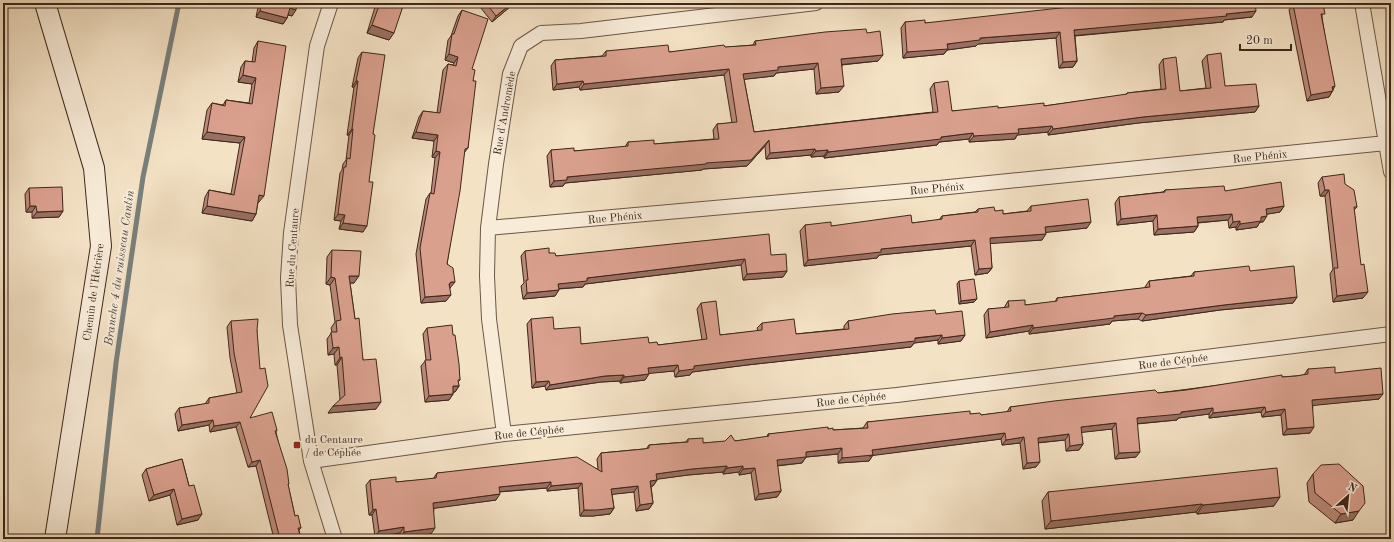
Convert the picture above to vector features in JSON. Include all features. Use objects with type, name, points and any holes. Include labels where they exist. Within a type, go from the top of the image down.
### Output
[{"type":"street","name":"Chemin de l'Hêtrière","points":[[45,3],[94,168],[101,246],[55,539]]},
{"type":"street","name":"Rue du Centaure","points":[[332,3],[317,46],[291,234],[288,278],[290,325],[311,461],[335,539]]},
{"type":"street","name":"Rue d'Andromède","points":[[504,434],[489,319],[487,276],[488,228],[510,74],[521,46],[541,33],[581,31],[816,3]]},
{"type":"street","points":[[1362,3],[1391,172]]},
{"type":"street","name":"Rue Phénix","points":[[488,228],[929,189],[1386,143]]},
{"type":"street","name":"Rue de Céphée","points":[[311,461],[504,434],[897,395],[1391,334]]},
{"type":"building","points":[[262,3],[297,3],[296,10],[290,8],[287,18],[260,11]]},
{"type":"building","points":[[380,3],[404,3],[394,33],[372,25]]},
{"type":"building","points":[[486,3],[512,3],[496,16]]},
{"type":"building","points":[[1105,3],[1255,3],[1256,11],[1226,14],[1227,16],[1074,30],[1077,61],[1063,62],[1060,32],[980,38],[980,40],[947,44],[948,49],[907,52],[905,22],[925,20],[925,23]]},
{"type":"building","points":[[1323,3],[1325,14],[1321,14],[1335,86],[1332,87],[1333,91],[1311,95],[1293,4]]},
{"type":"building","points":[[462,10],[488,19],[472,69],[475,70],[473,81],[476,81],[468,148],[465,149],[460,191],[447,264],[453,268],[455,282],[451,282],[449,284],[451,295],[425,297],[420,248],[430,193],[434,194],[440,152],[436,151],[438,135],[416,132],[423,111],[440,113],[448,64],[456,66],[458,57],[449,54],[452,34],[454,34]]},
{"type":"building","points":[[866,29],[867,33],[880,31],[883,55],[841,59],[844,86],[821,88],[818,63],[778,67],[778,70],[743,74],[754,132],[938,112],[934,83],[948,81],[952,111],[1044,103],[1044,106],[1127,93],[1166,89],[1163,59],[1176,57],[1180,91],[1211,88],[1207,55],[1221,53],[1225,86],[1256,84],[1259,106],[1143,117],[1053,129],[1052,126],[1018,129],[1019,133],[974,136],[973,133],[941,137],[941,139],[828,152],[828,150],[816,151],[815,149],[770,153],[769,140],[751,160],[567,177],[567,180],[554,181],[551,150],[574,148],[574,151],[628,146],[628,142],[654,140],[654,144],[719,139],[717,124],[737,122],[729,69],[584,84],[583,81],[557,84],[555,60],[606,56],[606,51],[668,45],[669,52],[724,45],[725,47],[756,45],[755,41],[825,32]]},
{"type":"building","points":[[258,41],[286,46],[264,196],[259,195],[256,214],[207,206],[209,190],[234,195],[245,137],[207,132],[212,103],[225,106],[226,100],[252,104],[256,78],[243,75],[245,61],[255,62]]},
{"type":"building","points":[[362,52],[385,55],[373,134],[375,135],[369,182],[373,182],[367,226],[343,223],[345,215],[338,214],[344,167],[346,167],[347,158],[350,159],[358,81],[356,81]]},
{"type":"building","points":[[1344,174],[1345,184],[1354,190],[1357,207],[1354,207],[1361,265],[1364,264],[1368,292],[1337,296],[1334,268],[1338,268],[1329,190],[1325,190],[1322,177]]},
{"type":"building","points":[[1281,182],[1284,206],[1266,209],[1267,216],[1261,217],[1261,221],[1240,224],[1240,221],[1233,222],[1232,214],[1197,217],[1198,226],[1158,229],[1157,215],[1121,219],[1119,197],[1165,192],[1165,190],[1224,186],[1225,191]]},
{"type":"building","points":[[62,187],[63,211],[37,212],[36,206],[30,206],[29,188]]},
{"type":"building","points":[[1088,199],[1091,222],[1045,227],[1046,234],[990,238],[992,268],[979,269],[975,240],[881,249],[881,252],[808,260],[805,225],[831,222],[831,226],[911,215],[912,223],[942,219],[942,216],[978,212],[978,209],[994,207],[995,211],[1003,210],[1003,214],[1031,211],[1031,206]]},
{"type":"building","points":[[769,234],[771,255],[786,254],[787,271],[747,274],[745,259],[587,278],[587,281],[558,284],[559,290],[527,293],[526,280],[528,280],[525,251],[549,248],[549,253],[555,253],[556,256]]},
{"type":"building","points":[[332,250],[361,251],[359,276],[349,276],[355,319],[359,318],[363,360],[376,359],[381,402],[333,406],[345,395],[342,357],[340,358],[339,347],[333,348],[331,332],[337,332],[336,321],[341,320],[335,278],[331,277]]},
{"type":"building","points":[[1249,266],[1250,271],[1294,266],[1297,297],[1146,315],[1142,313],[1114,316],[1114,318],[1033,328],[1033,325],[990,332],[988,309],[1009,307],[1008,301],[1025,300],[1025,305],[1057,301],[1057,298],[1150,287],[1149,281],[1194,276],[1194,272]]},
{"type":"building","points":[[974,279],[977,299],[961,301],[959,281]]},
{"type":"building","points":[[716,301],[720,335],[762,330],[762,323],[794,319],[796,334],[849,329],[848,321],[892,314],[935,310],[936,314],[962,311],[965,335],[942,338],[942,335],[915,338],[915,341],[694,366],[694,369],[679,371],[678,365],[648,368],[649,374],[624,377],[624,375],[605,376],[550,385],[549,381],[536,382],[531,319],[553,317],[554,329],[580,327],[581,344],[648,337],[649,343],[657,342],[658,345],[707,339],[701,303]]},
{"type":"building","points":[[258,319],[257,330],[260,369],[265,368],[268,386],[250,418],[272,412],[277,430],[275,431],[287,469],[288,484],[295,516],[298,515],[301,528],[298,528],[301,539],[280,539],[260,460],[252,462],[240,422],[214,426],[213,420],[182,425],[179,408],[209,403],[209,398],[242,392],[234,353],[231,321]]},
{"type":"building","points":[[452,325],[459,364],[459,386],[453,386],[453,394],[429,396],[425,360],[431,360],[427,328]]},
{"type":"building","points":[[1335,367],[1335,373],[1381,368],[1383,394],[1312,400],[1314,427],[1287,429],[1285,409],[1266,412],[1265,407],[1213,413],[1213,408],[1181,412],[1181,414],[1137,418],[1140,452],[1119,453],[1116,423],[1081,427],[1083,444],[1070,446],[1069,434],[1038,438],[1040,462],[1027,463],[1024,437],[1006,440],[1005,433],[872,450],[873,455],[842,458],[842,448],[806,452],[806,457],[777,460],[781,491],[759,494],[755,468],[743,469],[743,466],[727,468],[727,466],[656,474],[657,480],[650,481],[653,503],[640,505],[638,486],[611,489],[614,508],[584,510],[582,483],[551,486],[551,482],[499,487],[500,494],[433,503],[435,528],[404,532],[404,527],[379,531],[376,509],[373,510],[370,480],[396,477],[396,482],[436,478],[437,473],[577,457],[602,472],[601,453],[644,449],[649,448],[649,445],[688,442],[688,439],[703,438],[703,443],[725,441],[731,435],[735,441],[769,436],[768,434],[828,427],[828,429],[833,428],[833,430],[868,428],[867,422],[970,411],[970,414],[980,413],[981,415],[1011,411],[1010,407],[1054,401],[1155,390],[1158,393],[1186,390],[1282,375],[1282,377],[1296,376],[1308,374],[1308,369]]},
{"type":"building","points":[[182,459],[189,486],[194,485],[202,514],[182,519],[174,489],[154,495],[146,469]]},
{"type":"building","points":[[1339,464],[1363,486],[1365,503],[1359,511],[1341,514],[1315,493],[1313,474],[1321,465]]},
{"type":"building","points":[[1277,468],[1280,497],[1051,521],[1048,492]]},
{"type":"waterway","name":"Branche 4 du ruisseau Cantin","points":[[97,539],[116,363],[143,177],[179,3]]},
{"type":"place","name":"du Centaure / de Céphée","points":[[297,445]]}]
